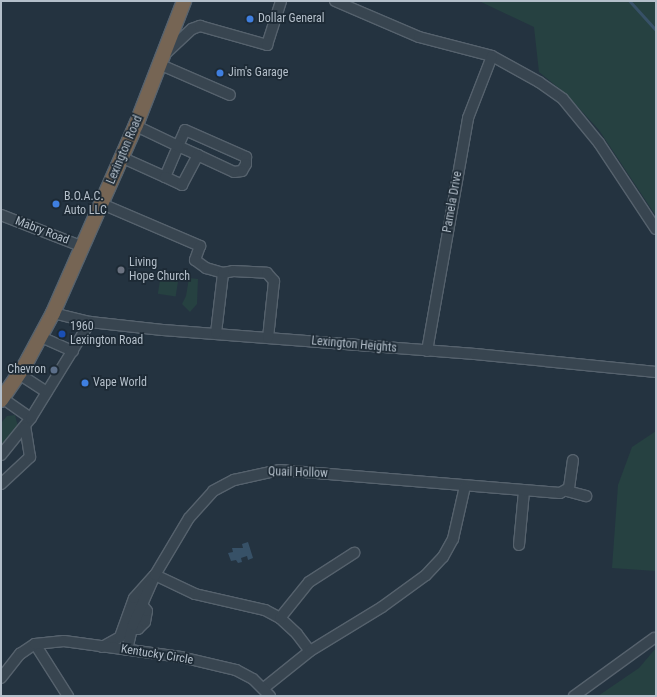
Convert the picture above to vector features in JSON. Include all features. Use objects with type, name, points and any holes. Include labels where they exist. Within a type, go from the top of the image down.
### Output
[{"type":"highway","name":"Lexington Road","points":[[2,399],[41,337],[53,313],[136,126],[163,60],[184,1]]},
{"type":"street","points":[[230,95],[163,60],[192,29],[200,26],[266,45],[281,1]]},
{"type":"street","points":[[335,1],[419,37],[492,56],[539,82],[563,99],[599,143],[656,229]]},
{"type":"street","name":"Pamela Drive","points":[[427,351],[468,118],[492,56]]},
{"type":"street","points":[[136,126],[178,146],[234,172],[242,171],[246,164],[246,157],[185,130],[178,146],[165,177]]},
{"type":"street","points":[[122,158],[182,185],[198,155]]},
{"type":"street","points":[[102,204],[200,246],[195,260],[206,268],[223,274],[246,272],[267,273],[274,282],[268,338]]},
{"type":"street","name":"Mabry Road","points":[[1,215],[83,247]]},
{"type":"street","points":[[216,333],[223,274]]},
{"type":"street","name":"Lexington Heights","points":[[53,313],[90,322],[656,372]]},
{"type":"street","points":[[1,456],[28,422],[90,322]]},
{"type":"street","points":[[41,337],[73,351]]},
{"type":"street","points":[[19,374],[47,392]]},
{"type":"street","points":[[1,484],[30,457],[28,422],[2,399]]},
{"type":"street","points":[[573,460],[570,483],[567,490],[586,496]]},
{"type":"street","name":"Quail Hollow","points":[[128,650],[128,629],[138,600],[155,575],[189,518],[213,491],[234,480],[280,470],[524,491],[560,493],[567,490]]},
{"type":"street","points":[[267,692],[291,666],[310,651],[382,607],[426,575],[443,558],[453,540],[465,486]]},
{"type":"street","points":[[519,545],[524,491]]},
{"type":"street","points":[[280,618],[309,582],[354,553]]},
{"type":"street","points":[[155,575],[194,594],[250,605],[280,618],[297,634],[310,651]]},
{"type":"street","points":[[128,629],[145,622],[147,611],[138,600]]},
{"type":"street","name":"Quail Hollow","points":[[101,647],[120,637],[128,629]]},
{"type":"street","points":[[574,696],[654,638]]},
{"type":"street","name":"Kentucky Circle","points":[[1,678],[20,654],[35,644],[64,641],[182,657],[236,670],[253,679],[267,692]]},
{"type":"street","points":[[35,644],[68,696]]},
{"type":"green space","points":[[479,1],[656,1],[656,216],[599,130],[566,94],[539,72],[534,27]]},
{"type":"green space","points":[[161,274],[179,277],[176,297],[158,294]]},
{"type":"green space","points":[[189,278],[198,279],[197,304],[190,312],[182,304],[186,296]]},
{"type":"green space","points":[[15,415],[18,427],[1,448],[1,423],[7,416]]},
{"type":"green space","points":[[656,431],[656,571],[612,568],[618,485],[632,447]]},
{"type":"green space","points":[[656,648],[656,696],[598,696],[639,668]]},
{"type":"water","points":[[248,542],[253,558],[248,560],[247,556],[241,558],[242,562],[238,563],[236,560],[231,561],[228,553],[233,552],[232,548],[243,548],[242,544]]},
{"type":"waterway","points":[[630,1],[656,30]]},
{"type":"place","name":"Dollar General","points":[[250,19]]},
{"type":"place","name":"Jim's Garage","points":[[220,73]]},
{"type":"place","name":"B.O.A.C. Auto LLC","points":[[56,204]]},
{"type":"place","name":"Living Hope Church","points":[[121,270]]},
{"type":"place","name":"1960 Lexington Road","points":[[62,334]]},
{"type":"place","name":"Chevron","points":[[54,370]]},
{"type":"place","name":"Vape World","points":[[85,383]]}]
